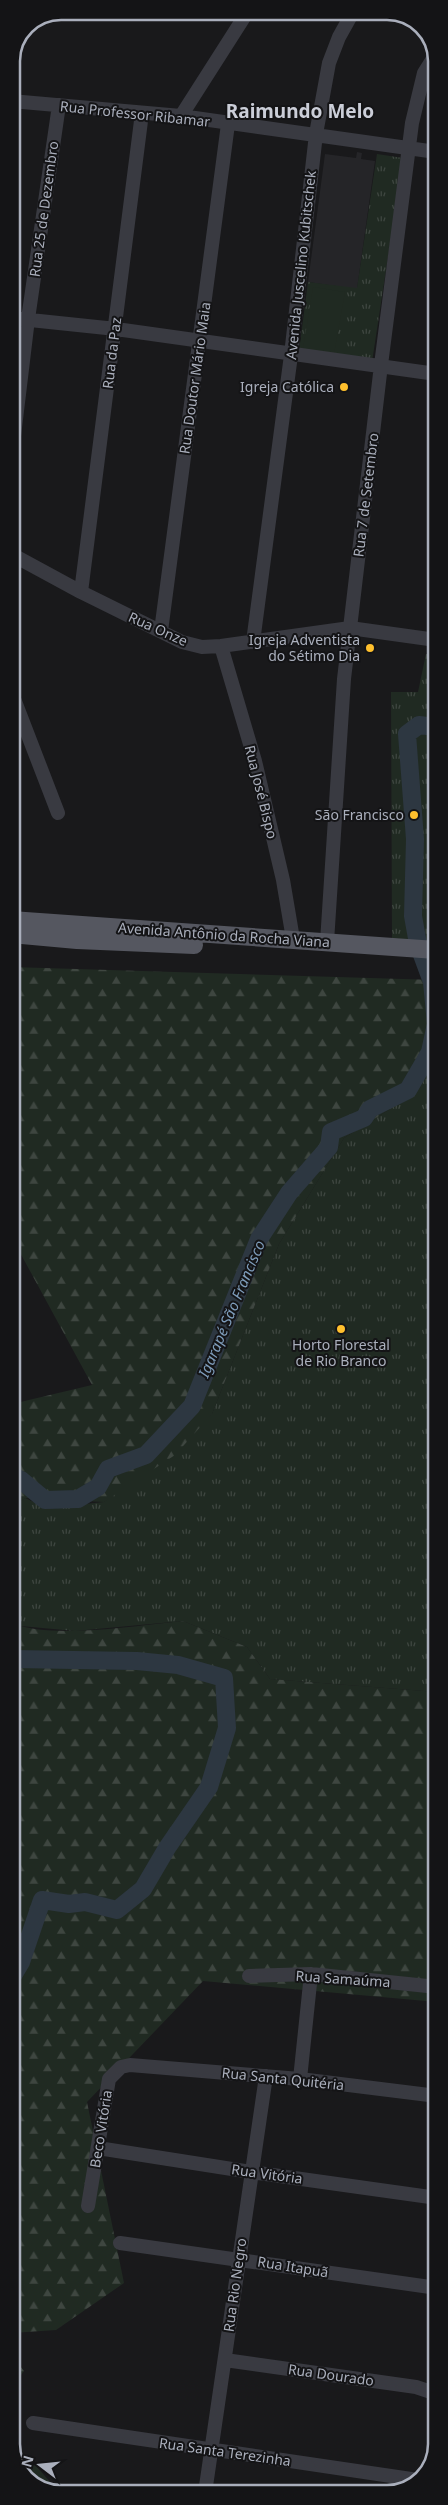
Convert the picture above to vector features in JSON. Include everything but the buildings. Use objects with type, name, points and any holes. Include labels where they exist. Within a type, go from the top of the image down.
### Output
[{"type":"main road","name":"Avenida Antônio da Rocha Viana","points":[[20,921],[293,939],[428,956]]},
{"type":"main road","name":"Avenida Antônio da Rocha Viana","points":[[20,935],[77,940],[412,953],[428,951]]},
{"type":"street","points":[[181,116],[243,20]]},
{"type":"street","name":"Avenida Juscelino Kubitschek","points":[[253,642],[292,355],[316,134],[330,63],[339,37],[349,20]]},
{"type":"street","name":"Rua 7 de Setembro","points":[[327,942],[344,679],[412,123],[424,73],[428,67]]},
{"type":"street","name":"Rua Professor Ribamar","points":[[20,103],[181,116],[428,151]]},
{"type":"street","name":"Rua 25 de Dezembro","points":[[20,386],[59,105]]},
{"type":"street","name":"Rua da Paz","points":[[81,592],[142,113]]},
{"type":"street","name":"Rua Doutor Mário Maia","points":[[161,631],[228,124]]},
{"type":"street","points":[[20,319],[77,327],[116,329],[428,373]]},
{"type":"street","name":"Rua Onze","points":[[20,559],[81,592],[182,642],[202,647],[253,642],[350,628],[428,639]]},
{"type":"street","name":"Rua José Bispo","points":[[221,646],[255,761],[283,880],[293,939]]},
{"type":"street","points":[[20,720],[58,814]]},
{"type":"street","points":[[300,2079],[311,1974]]},
{"type":"street","name":"Rua Samaúma","points":[[249,1976],[311,1974],[428,1986]]},
{"type":"street","name":"Rua Santa Quitéria","points":[[130,2065],[300,2079],[428,2095]]},
{"type":"street","name":"Beco Vitória","points":[[88,2206],[109,2078],[121,2067],[130,2065]]},
{"type":"street","name":"Rua Rio Negro","points":[[206,2485],[266,2076]]},
{"type":"street","name":"Rua Vitória","points":[[98,2148],[428,2197]]},
{"type":"street","name":"Rua Itapuã","points":[[120,2243],[238,2258],[428,2287]]},
{"type":"street","name":"Rua Dourado","points":[[225,2360],[416,2387],[428,2391]]},
{"type":"street","name":"Rua Santa Terezinha","points":[[33,2423],[409,2479]]},
{"type":"shaded area","points":[[357,152],[362,153],[361,159],[375,161],[357,289],[308,282],[325,154],[356,158]]},
{"type":"green space","points":[[377,154],[403,158],[372,362],[299,351],[308,282],[357,288]]},
{"type":"green space","points":[[313,287],[345,292],[334,354],[303,349]]},
{"type":"green space","name":"São Francisco","points":[[426,654],[428,654],[428,941],[392,938],[391,692],[418,692]]},
{"type":"green space","points":[[20,967],[428,980],[428,1069],[414,1094],[344,1138],[279,1244],[212,1414],[175,1455],[104,1502],[25,1498],[20,1502],[20,1402],[92,1385],[20,1253]]},
{"type":"green space","name":"Horto Florestal de Rio Branco","points":[[428,1062],[428,1691],[270,1679],[247,1647],[183,1621],[75,1631],[20,1626],[20,1502],[25,1498],[47,1508],[104,1502],[212,1414],[279,1244],[344,1138],[414,1094]]},
{"type":"green space","points":[[183,1621],[247,1647],[270,1679],[428,1691],[428,2001],[203,1981],[87,2102],[124,2283],[56,2330],[20,2332],[20,1625],[29,1628],[72,1631]]},
{"type":"green space","points":[[20,2366],[24,2371],[20,2376]]},
{"type":"green space","points":[[23,2460],[36,2466],[52,2484],[40,2480],[34,2475]]},
{"type":"waterway","name":"Igarapé São Francisco","points":[[428,726],[419,725],[407,734],[415,839],[413,916],[418,944],[428,971]]},
{"type":"waterway","name":"Igarapé São Francisco","points":[[20,1480],[45,1500],[78,1499],[98,1487],[108,1469],[146,1455],[192,1406],[259,1239],[289,1193],[329,1147],[331,1132],[364,1118],[370,1109],[408,1090],[428,1055]]},
{"type":"waterway","name":"Igarapé São Francisco","points":[[20,1659],[137,1661],[178,1665],[224,1678],[227,1728],[209,1787],[167,1848],[143,1889],[117,1910],[85,1902],[69,1904],[42,1900],[20,1964]]},
{"type":"place","name":"Igreja Católica","points":[[344,387]]},
{"type":"place","name":"Igreja Adventista do Sétimo Dia","points":[[370,648]]},
{"type":"place","name":"São Francisco","points":[[414,815]]},
{"type":"place","name":"Horto Florestal de Rio Branco","points":[[341,1329]]},
{"type":"district","name":"Raimundo Melo","points":[[300,111]]}]
